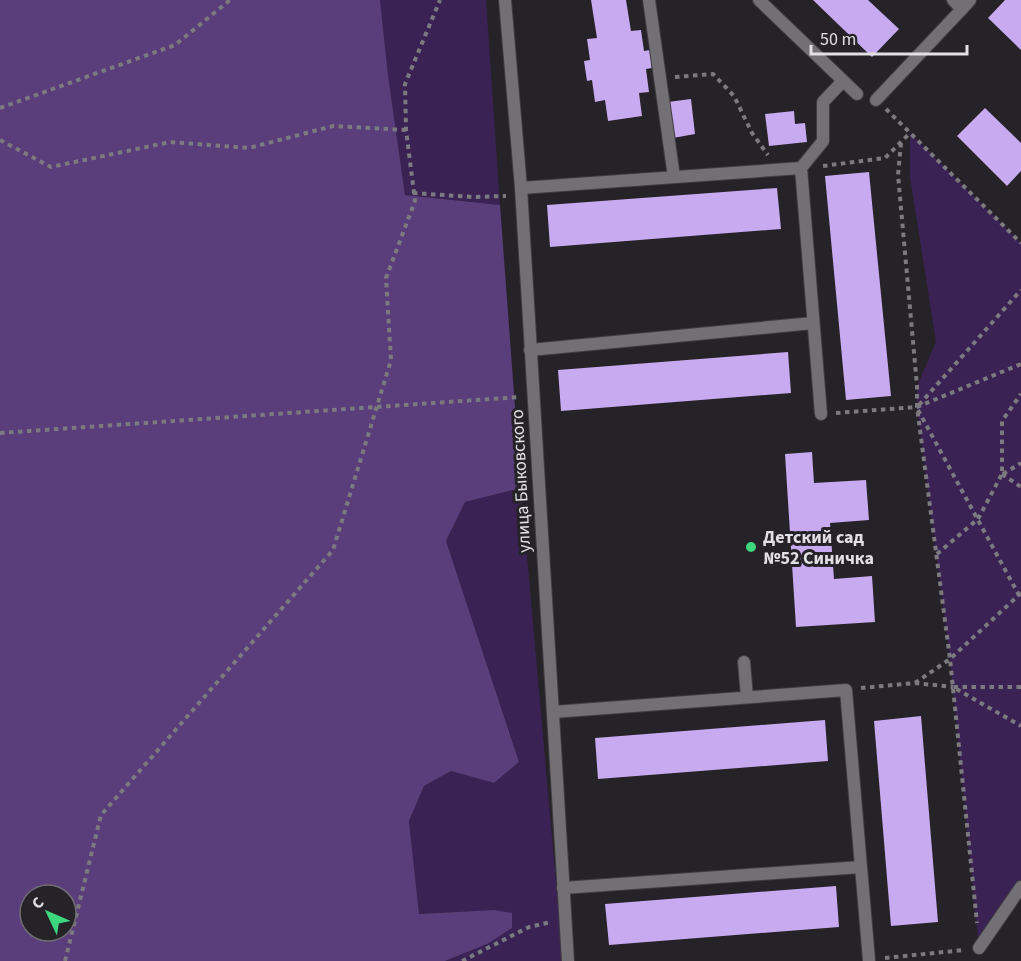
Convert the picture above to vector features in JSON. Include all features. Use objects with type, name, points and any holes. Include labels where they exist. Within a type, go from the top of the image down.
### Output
[{"type":"street","name":"улица Быковского","points":[[505,0],[521,192],[568,961]]},
{"type":"street","points":[[649,0],[674,177]]},
{"type":"street","points":[[759,0],[857,94]]},
{"type":"street","points":[[876,100],[962,3]]},
{"type":"street","points":[[821,414],[801,168],[823,141],[823,102],[843,81]]},
{"type":"street","points":[[521,192],[674,177],[801,168]]},
{"type":"street","points":[[531,351],[813,323]]},
{"type":"street","points":[[744,662],[747,697]]},
{"type":"street","points":[[553,712],[846,690],[869,960]]},
{"type":"street","points":[[563,888],[861,867]]},
{"type":"street","points":[[979,948],[1021,887]]},
{"type":"path","points":[[0,108],[175,45],[230,0]]},
{"type":"path","points":[[65,961],[101,815],[333,550],[391,360],[386,278],[415,201],[406,130],[405,84],[440,0]]},
{"type":"path","points":[[660,79],[713,74],[734,96],[752,133],[779,170]]},
{"type":"path","points":[[876,100],[1021,243]]},
{"type":"path","points":[[0,140],[51,167],[170,142],[249,148],[333,126],[406,130]]},
{"type":"path","points":[[801,168],[885,159],[910,133]]},
{"type":"path","points":[[869,960],[979,948],[950,659],[917,407],[898,175],[902,142]]},
{"type":"path","points":[[414,193],[473,197],[521,192]]},
{"type":"path","points":[[917,407],[1021,290]]},
{"type":"path","points":[[821,414],[917,407],[1021,364]]},
{"type":"path","points":[[936,555],[978,519],[1002,474],[1002,421],[1021,394]]},
{"type":"path","points":[[0,433],[533,396]]},
{"type":"path","points":[[915,683],[950,659],[1020,595],[917,407]]},
{"type":"path","points":[[1002,474],[1021,463]]},
{"type":"path","points":[[1002,474],[1021,487]]},
{"type":"path","points":[[846,690],[915,683],[953,687],[1021,687]]},
{"type":"path","points":[[953,687],[1021,726]]},
{"type":"path","points":[[462,961],[529,927],[565,919]]},
{"type":"shaded area","points":[[0,0],[380,0],[405,195],[500,205],[521,488],[465,502],[446,541],[519,762],[494,783],[451,771],[424,786],[409,821],[419,914],[494,910],[512,913],[512,928],[487,944],[445,961],[0,961]]},
{"type":"shaded area","points":[[380,0],[486,0],[500,205],[405,195]]},
{"type":"shaded area","points":[[910,133],[1021,243],[1021,887],[979,948],[950,659],[917,407],[917,386],[936,342],[910,177]]},
{"type":"shaded area","points":[[521,488],[563,961],[445,961],[487,944],[494,910],[419,914],[409,821],[424,786],[451,771],[494,783],[519,762],[446,541],[465,502]]},
{"type":"building","points":[[591,0],[626,0],[631,31],[641,30],[644,51],[650,50],[652,68],[646,69],[649,92],[639,93],[642,116],[608,121],[605,100],[595,102],[592,80],[587,81],[584,61],[590,60],[587,39],[597,38]]},
{"type":"building","points":[[813,0],[868,0],[899,29],[872,57]]},
{"type":"building","points":[[1005,0],[1021,0],[1021,50],[988,18]]},
{"type":"building","points":[[691,99],[695,134],[673,138],[668,102]]},
{"type":"building","points":[[985,108],[1021,143],[1021,171],[1007,186],[957,136]]},
{"type":"building","points":[[794,111],[795,124],[805,123],[807,142],[769,146],[765,114]]},
{"type":"building","points":[[869,172],[891,396],[846,400],[825,176]]},
{"type":"building","points":[[777,188],[781,229],[550,247],[547,205]]},
{"type":"building","points":[[788,352],[791,393],[561,411],[558,370]]},
{"type":"building","points":[[812,452],[814,483],[866,480],[869,520],[830,523],[834,579],[872,576],[875,622],[796,627],[785,454]]},
{"type":"building","points":[[921,716],[938,922],[891,926],[874,721]]},
{"type":"building","points":[[825,720],[828,761],[598,779],[595,738]]},
{"type":"building","points":[[836,886],[839,927],[609,945],[605,904]]},
{"type":"place","name":"Детский сад №52 Синичка","points":[[751,547]]}]
